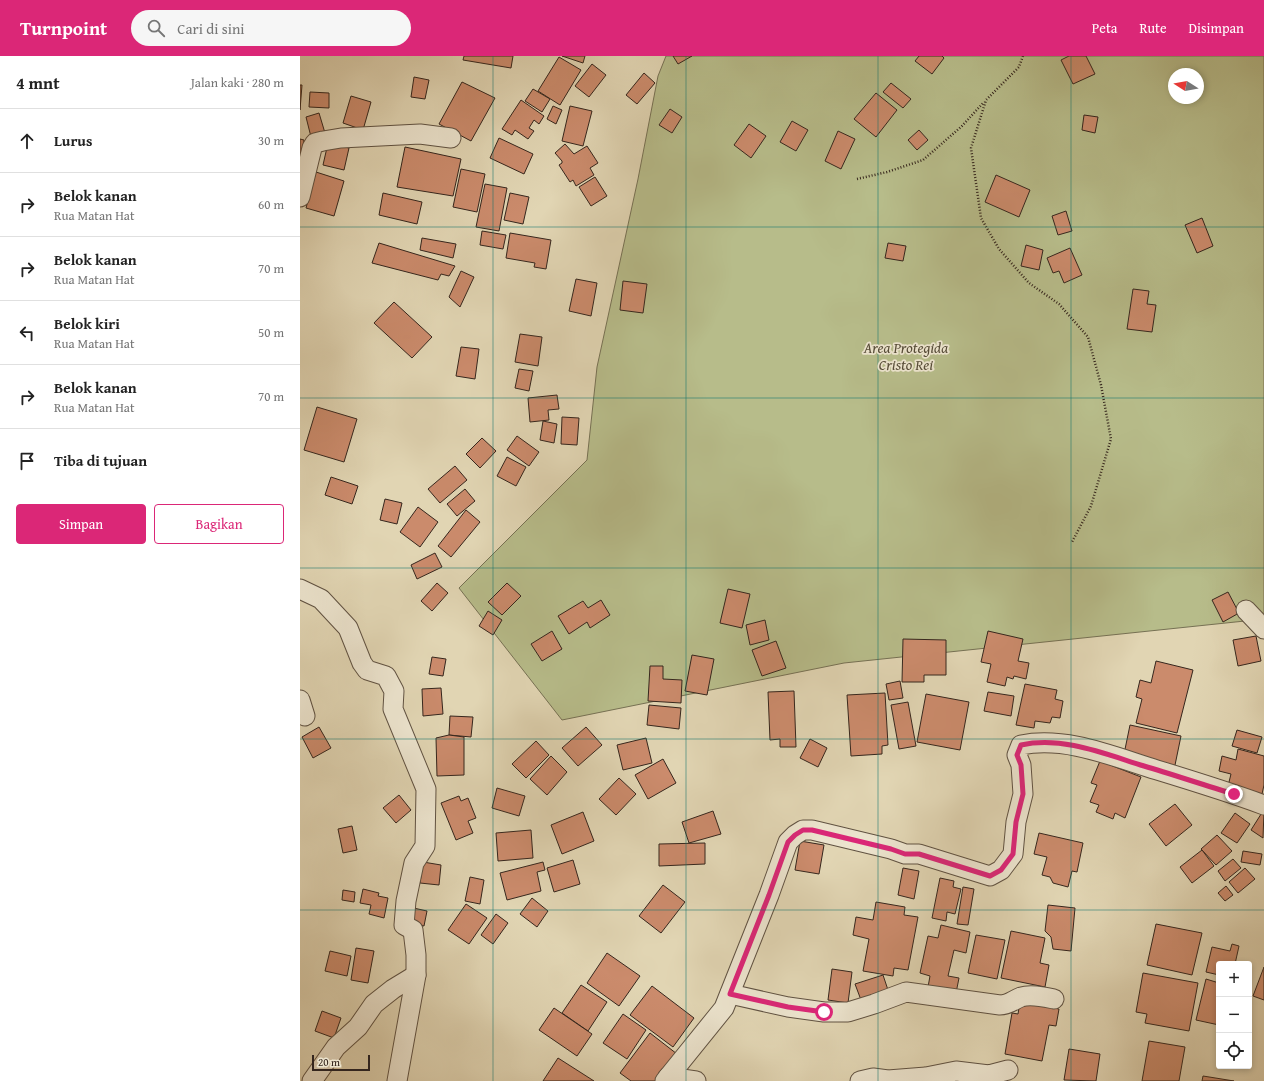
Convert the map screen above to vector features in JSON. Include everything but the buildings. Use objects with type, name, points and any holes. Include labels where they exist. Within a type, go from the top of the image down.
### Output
[{"type":"street","points":[[300,197],[312,148],[315,143],[323,140],[342,138],[420,134],[451,138]]},
{"type":"street","points":[[300,589],[321,599],[348,628],[362,663],[367,670],[386,676],[394,691],[393,708],[426,789],[425,846],[414,863],[404,918],[404,925],[413,930],[416,955],[416,975],[397,1081]]},
{"type":"street","points":[[1246,610],[1264,629]]},
{"type":"street","points":[[666,1079],[724,1008],[769,895],[788,842],[803,830],[812,830],[891,849],[905,854],[919,854],[990,876],[1001,870],[1013,854],[1016,822],[1023,794],[1021,765],[1017,755],[1021,745],[1030,743],[1052,743],[1087,748],[1234,794],[1264,805]]},
{"type":"street","points":[[312,1081],[336,1047],[358,1027],[374,1004],[393,989],[416,975]]},
{"type":"street","points":[[730,994],[788,1007],[824,1012],[848,1012],[906,992],[1000,1005],[1007,1005],[1021,997],[1036,996],[1054,999]]},
{"type":"street","points":[[860,1081],[872,1078],[888,1080],[926,1077],[956,1071],[989,1075],[1008,1070]]},
{"type":"street","points":[[666,1079],[696,1081]]},
{"type":"path","points":[[857,179],[887,172],[922,160],[962,126],[1019,67],[1023,56]]},
{"type":"path","points":[[986,100],[971,148],[981,218],[999,249],[1029,283],[1058,304],[1088,337],[1102,385],[1111,439],[1091,506],[1072,542]]},
{"type":"green space","name":"Area Protegida Cristo Rei","points":[[666,56],[1264,56],[1264,619],[844,663],[562,720],[459,588],[587,460],[597,367],[638,179],[658,76]]},
{"type":"route","points":[[824,1012],[788,1007],[730,994],[788,842],[803,830],[812,830],[891,849],[905,854],[919,854],[990,876],[1001,870],[1013,854],[1016,822],[1023,794],[1021,765],[1017,755],[1021,745],[1030,743],[1052,743],[1087,748],[1234,794]]}]
